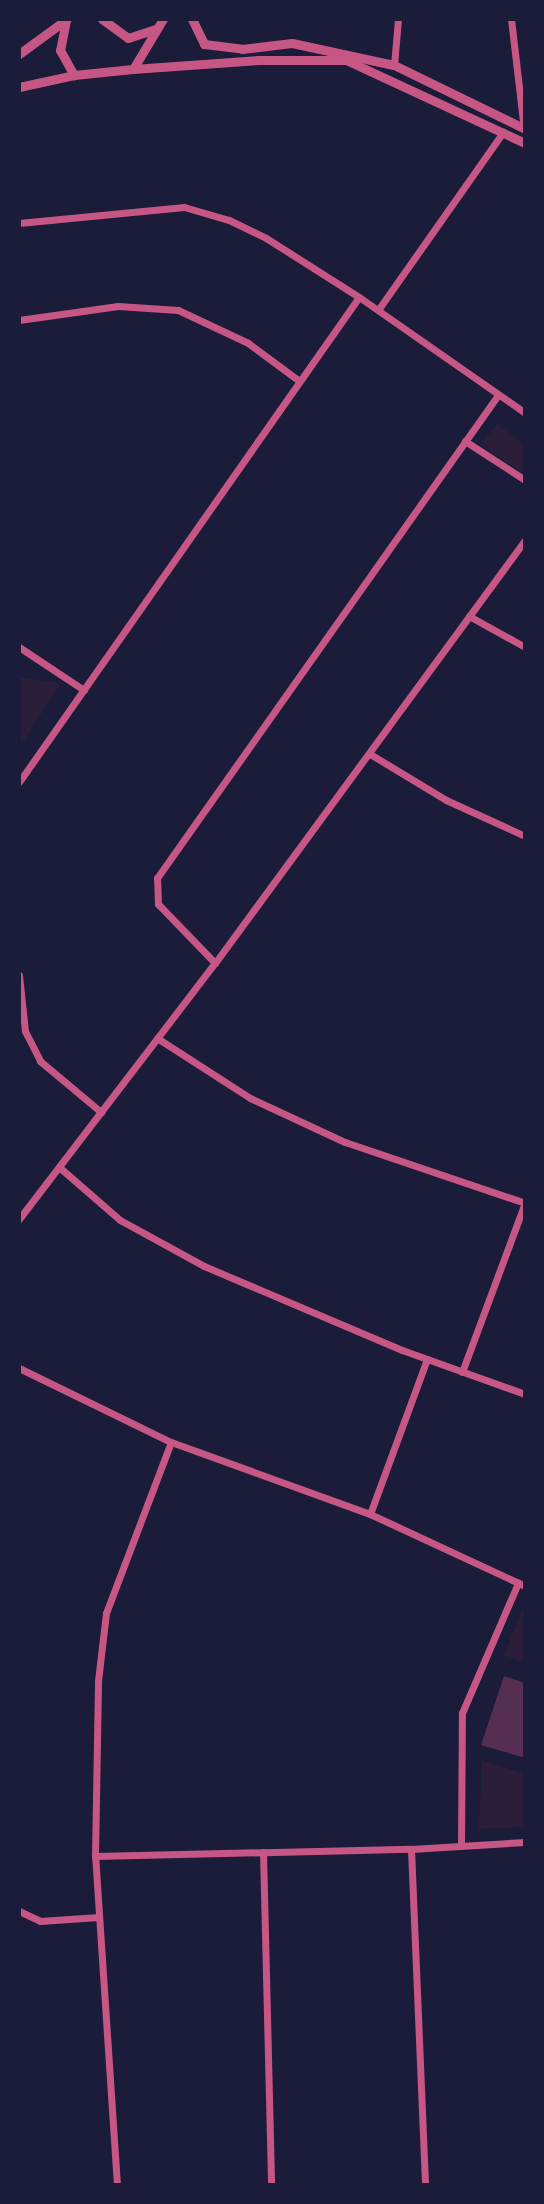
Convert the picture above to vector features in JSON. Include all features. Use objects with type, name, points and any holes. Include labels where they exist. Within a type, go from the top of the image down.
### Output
[{"type":"street","points":[[102,19],[128,38],[156,29]]},
{"type":"street","points":[[133,69],[163,19]]},
{"type":"street","points":[[192,19],[204,44],[242,49],[292,43],[394,65],[524,129]]},
{"type":"street","points":[[394,65],[398,19]]},
{"type":"street","points":[[511,19],[524,129]]},
{"type":"street","points":[[19,54],[67,20]]},
{"type":"street","points":[[67,20],[60,50],[74,75]]},
{"type":"street","points":[[19,87],[74,75],[133,69],[259,60],[346,60],[525,144]]},
{"type":"street","points":[[378,310],[503,132]]},
{"type":"street","points":[[19,223],[184,207],[229,220],[266,238],[359,297],[525,413]]},
{"type":"street","points":[[19,782],[298,380],[359,297]]},
{"type":"street","points":[[19,320],[118,306],[178,310],[248,344],[298,380]]},
{"type":"street","points":[[215,963],[158,904],[157,878],[498,395]]},
{"type":"street","points":[[465,440],[525,480]]},
{"type":"street","points":[[19,1219],[215,963],[525,540]]},
{"type":"street","points":[[469,616],[525,647]]},
{"type":"street","points":[[19,647],[84,690]]},
{"type":"street","points":[[370,754],[446,800],[525,836]]},
{"type":"street","points":[[19,975],[25,1031],[40,1061],[101,1112]]},
{"type":"street","points":[[158,1038],[250,1098],[321,1131],[525,1203],[462,1372]]},
{"type":"street","points":[[59,1167],[120,1220],[204,1266],[427,1359],[525,1394]]},
{"type":"street","points":[[370,1514],[427,1359]]},
{"type":"street","points":[[19,1367],[171,1442],[370,1514],[521,1585],[462,1713],[461,1846]]},
{"type":"street","points":[[117,2185],[95,1856],[98,1681],[106,1613],[171,1442]]},
{"type":"street","points":[[95,1856],[411,1849],[525,1842]]},
{"type":"street","points":[[411,1849],[425,2185]]},
{"type":"street","points":[[263,1852],[271,2185]]},
{"type":"street","points":[[19,1911],[40,1921],[99,1917]]},
{"type":"shaded area","points":[[497,424],[525,445],[525,475],[480,444]]},
{"type":"shaded area","points":[[19,677],[61,683],[19,748]]},
{"type":"shaded area","points":[[522,1610],[525,1612],[525,1663],[504,1655]]},
{"type":"shaded area","points":[[482,1760],[525,1774],[525,1827],[479,1829]]},
{"type":"building","points":[[504,1676],[525,1683],[525,1758],[481,1745]]}]
